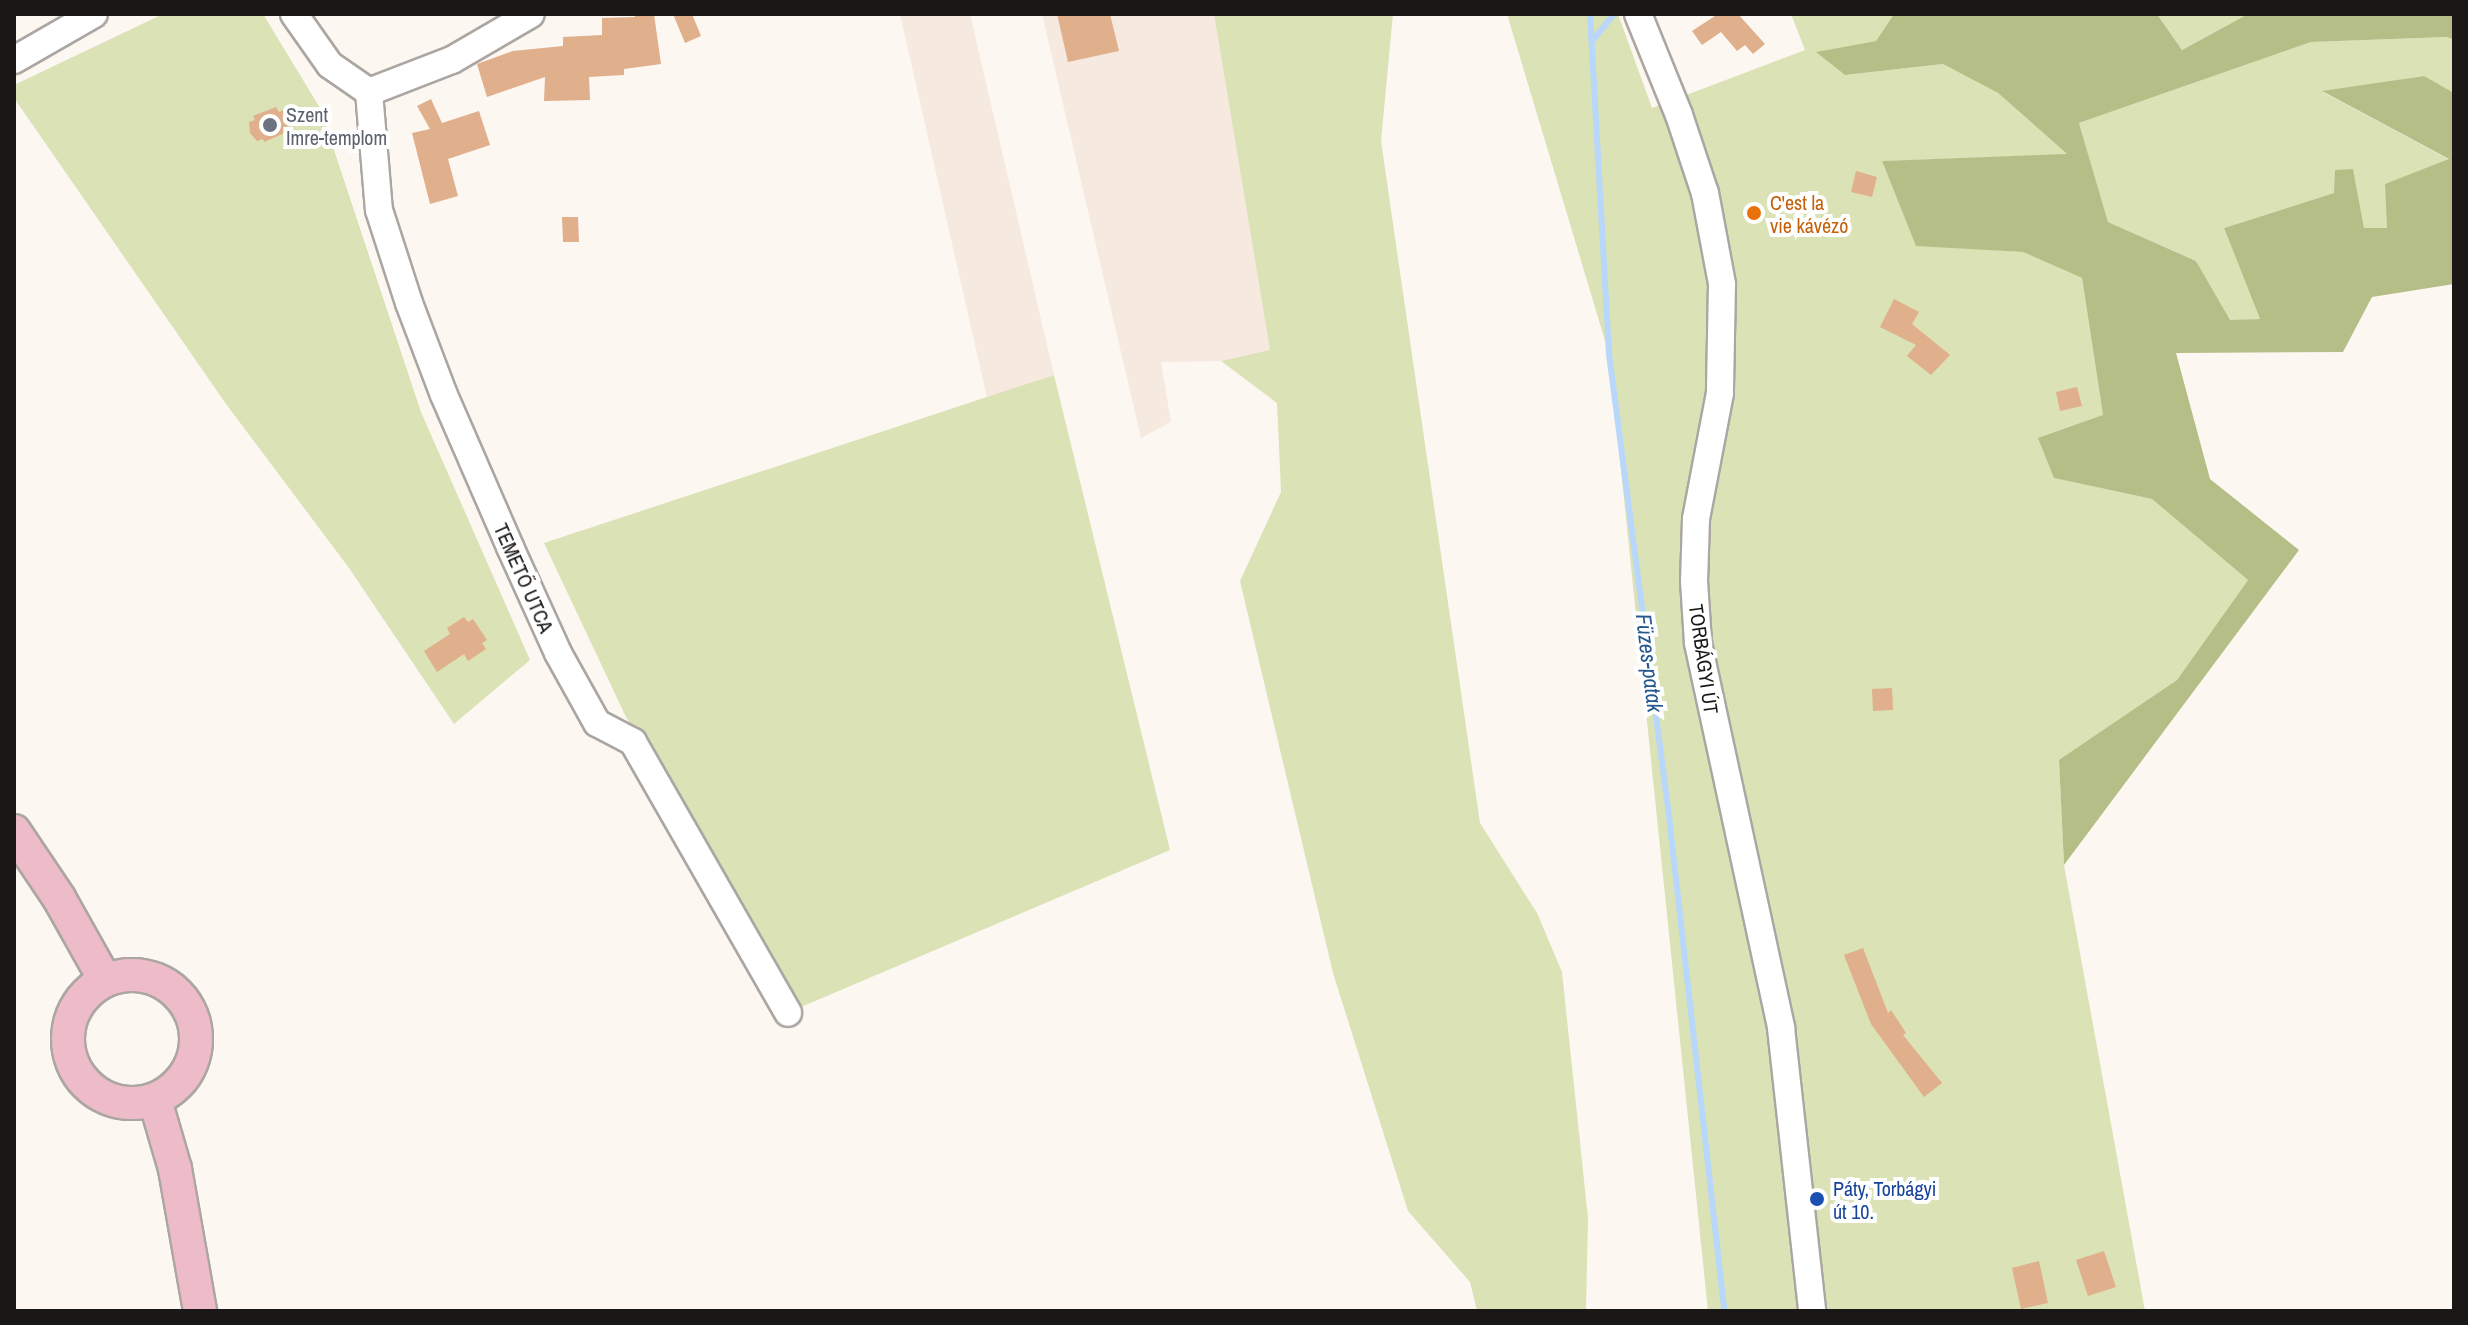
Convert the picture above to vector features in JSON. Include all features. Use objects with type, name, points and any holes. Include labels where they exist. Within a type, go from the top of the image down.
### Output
[{"type":"main road","points":[[14,831],[59,898],[105,980]]},
{"type":"main road","points":[[134,975],[160,981],[181,997],[194,1021],[196,1047],[188,1073],[169,1092],[155,1100],[131,1104],[105,1098],[80,1078],[71,1058],[68,1031],[72,1018],[85,995],[105,980],[134,975]]},
{"type":"main road","points":[[155,1100],[175,1169],[200,1311]]},
{"type":"street","points":[[14,60],[94,14]]},
{"type":"street","points":[[294,14],[330,65],[369,92],[452,60],[531,14]]},
{"type":"street","name":"TORBÁGYI ÚT","points":[[1638,14],[1679,115],[1705,193],[1722,284],[1720,393],[1696,519],[1694,581],[1698,643],[1781,1028],[1812,1311]]},
{"type":"street","name":"TEMETŐ UTCA","points":[[369,92],[379,210],[409,303],[439,382],[558,653],[597,723],[633,742],[788,1013]]},
{"type":"shaded area","points":[[900,14],[970,14],[1054,375],[987,398]]},
{"type":"shaded area","points":[[1042,14],[1214,14],[1271,351],[1221,361],[1161,362],[1171,422],[1141,438]]},
{"type":"green space","points":[[163,14],[263,14],[320,108],[421,412],[530,660],[454,724],[349,568],[226,404],[14,98],[14,85]]},
{"type":"green space","points":[[1214,14],[1393,14],[1381,141],[1480,823],[1537,913],[1562,972],[1588,1218],[1586,1311],[1477,1311],[1470,1282],[1408,1211],[1333,973],[1240,581],[1281,492],[1277,403],[1221,361],[1270,350]]},
{"type":"green space","points":[[1507,14],[1618,14],[1652,108],[1805,50],[1791,14],[1894,14],[1876,41],[1817,52],[1845,75],[1943,64],[1998,93],[2068,155],[1882,161],[1916,245],[2023,252],[2082,278],[2103,415],[2054,478],[2152,499],[2248,580],[2177,680],[2059,761],[2064,865],[2145,1311],[1708,1311],[1609,354]]},
{"type":"green space","points":[[1894,14],[2157,14],[2182,50],[2248,14],[2454,14],[2454,40],[2447,37],[2311,42],[2079,123],[2108,222],[2196,261],[2230,320],[2260,319],[2224,228],[2334,193],[2335,170],[2353,169],[2364,228],[2387,228],[2385,184],[2449,159],[2322,91],[2424,76],[2454,93],[2454,284],[2372,297],[2343,352],[2176,353],[2210,479],[2299,550],[2064,865],[2059,760],[2177,680],[2248,580],[2152,499],[2054,478],[2038,438],[2103,415],[2082,278],[2023,252],[1916,246],[1882,161],[2067,154],[1998,93],[1943,64],[1845,75],[1816,52],[1876,41]]},
{"type":"green space","points":[[2157,14],[2248,14],[2182,50]]},
{"type":"green space","points":[[2447,37],[2454,40],[2454,93],[2423,76],[2323,92],[2450,160],[2387,228],[2364,228],[2353,170],[2334,193],[2224,228],[2260,319],[2230,321],[2196,261],[2108,222],[2079,123],[2311,42]]},
{"type":"green space","points":[[1054,375],[1170,850],[801,1007],[626,717],[544,543]]},
{"type":"building","points":[[635,14],[654,14],[661,64],[624,69],[624,75],[589,77],[590,100],[544,101],[545,77],[487,97],[477,64],[513,51],[563,46],[563,37],[602,35],[602,18],[635,17]]},
{"type":"building","points":[[673,14],[692,14],[701,36],[685,43]]},
{"type":"building","points":[[1057,14],[1110,14],[1119,51],[1068,62]]},
{"type":"building","points":[[1718,14],[1738,14],[1765,44],[1753,54],[1745,45],[1737,51],[1721,32],[1702,45],[1692,31]]},
{"type":"building","points":[[431,99],[442,123],[479,111],[490,145],[448,159],[458,196],[430,204],[412,133],[430,129],[417,106]]},
{"type":"building","name":"Szent Imre-templom","points":[[276,107],[279,112],[291,107],[297,122],[285,127],[287,132],[264,142],[263,139],[257,141],[250,133],[249,122],[255,120],[253,116]]},
{"type":"building","points":[[1856,171],[1877,177],[1872,197],[1851,192]]},
{"type":"building","points":[[562,217],[578,217],[579,242],[563,242]]},
{"type":"building","points":[[1894,299],[1919,312],[1912,324],[1950,355],[1931,375],[1907,356],[1916,345],[1880,327]]},
{"type":"building","points":[[2077,387],[2082,406],[2060,411],[2056,392]]},
{"type":"building","points":[[464,617],[468,622],[473,619],[487,640],[482,643],[486,649],[468,661],[464,654],[437,672],[424,651],[450,634],[447,628]]},
{"type":"building","points":[[1892,688],[1893,710],[1873,711],[1872,689]]},
{"type":"building","points":[[1863,948],[1888,1013],[1891,1010],[1906,1033],[1903,1035],[1942,1083],[1924,1097],[1871,1024],[1844,955]]},
{"type":"building","points":[[2104,1251],[2116,1287],[2088,1296],[2076,1260]]},
{"type":"building","points":[[2039,1261],[2048,1303],[2021,1309],[2012,1268]]},
{"type":"waterway","name":"Füzes-patak","points":[[1590,14],[1609,354],[1670,826],[1724,1311]]},
{"type":"waterway","points":[[1593,40],[1614,14]]},
{"type":"place","name":"Szent Imre-templom","points":[[270,125]]},
{"type":"place","name":"C'est la vie kávézó","points":[[1754,213]]},
{"type":"place","name":"Páty, Torbágyi út 10.","points":[[1817,1199]]}]
